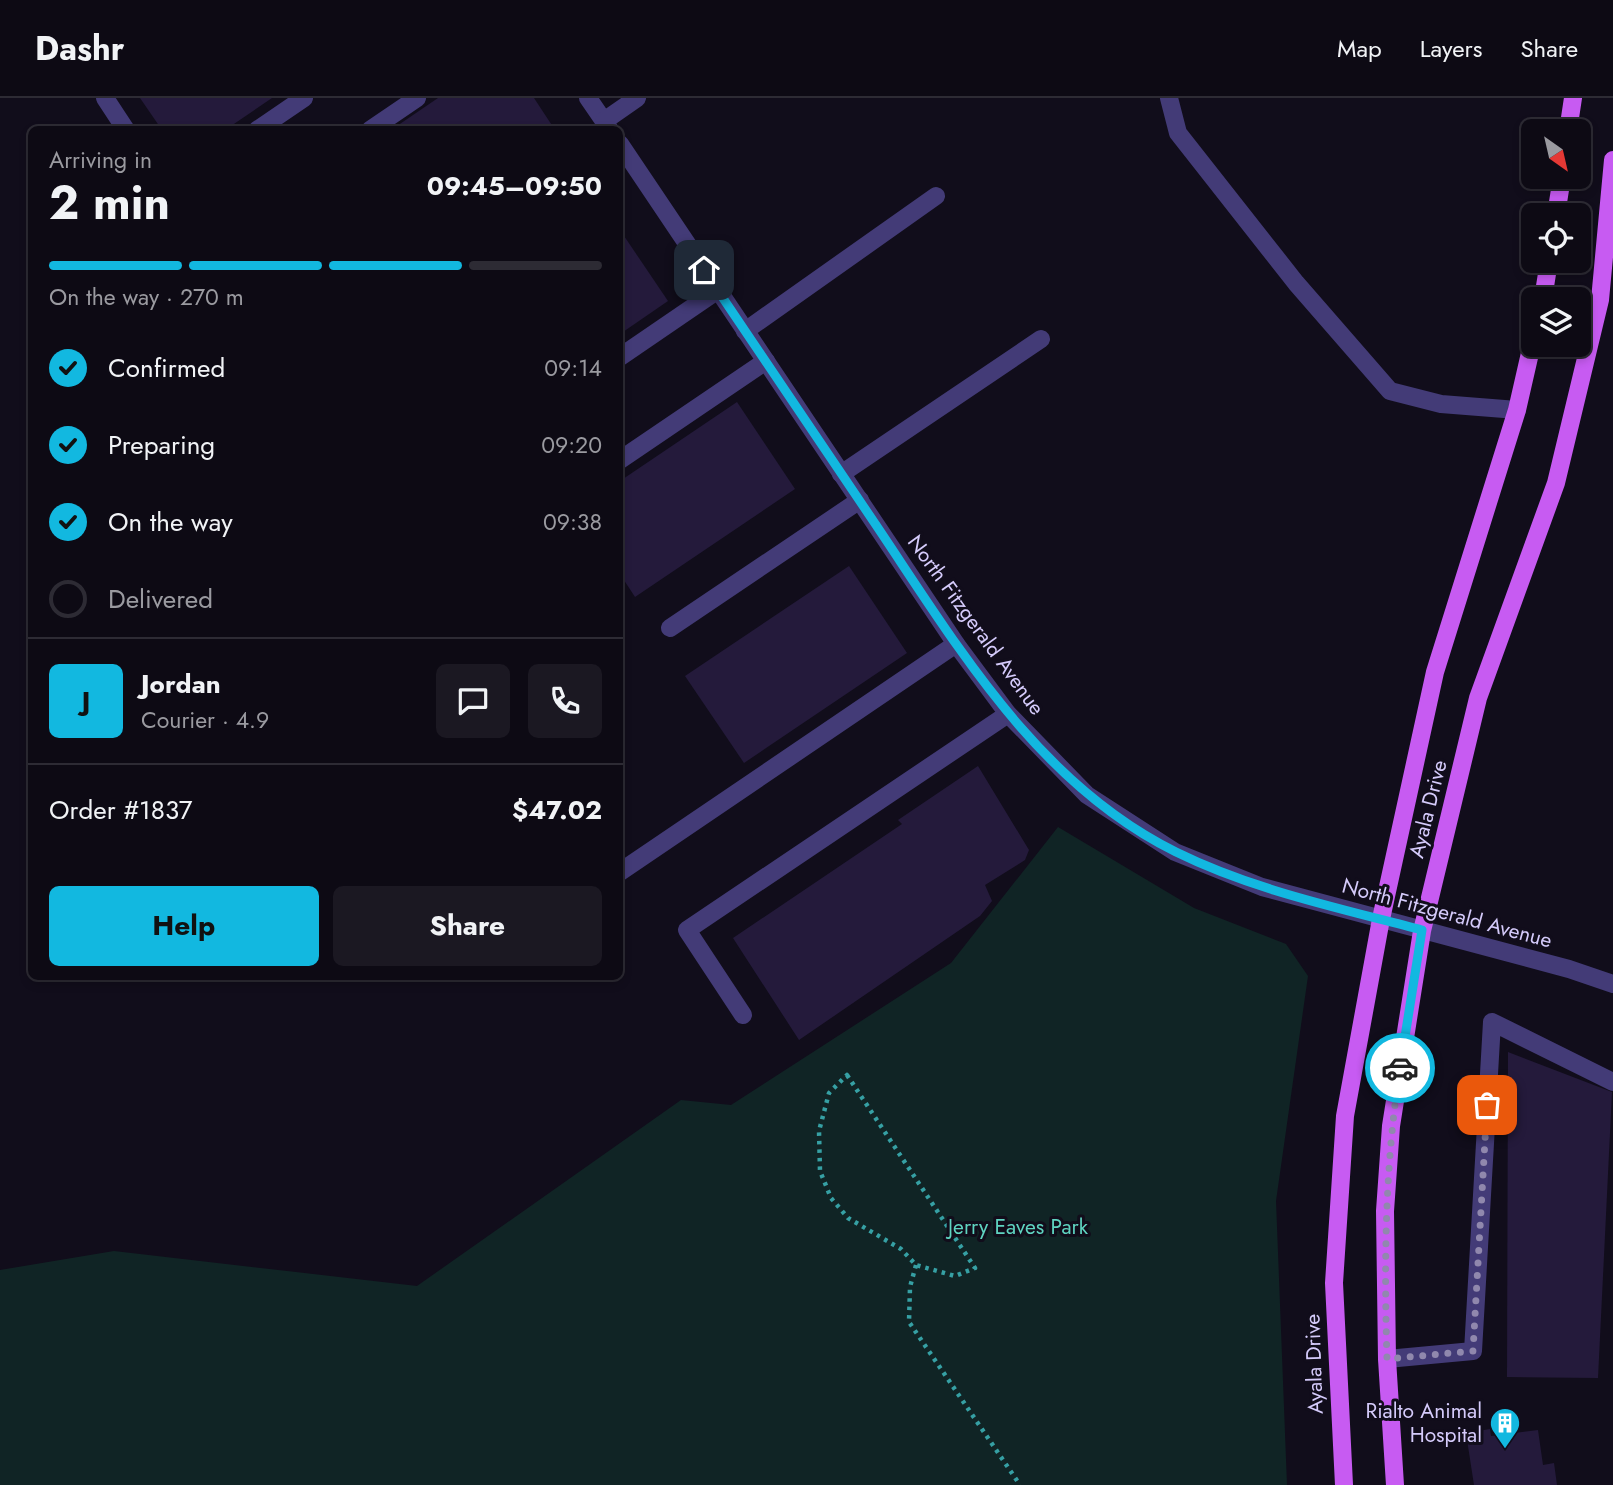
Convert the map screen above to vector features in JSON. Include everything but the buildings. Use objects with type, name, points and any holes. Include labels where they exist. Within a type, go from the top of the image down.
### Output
[{"type":"main road","points":[[1570,119],[1573,98]]},
{"type":"main road","name":"Ayala Drive","points":[[1395,1485],[1387,1359],[1385,1211],[1391,1126],[1422,930],[1478,698],[1556,483],[1600,300],[1613,160]]},
{"type":"main road","name":"Ayala Drive","points":[[1344,1485],[1334,1283],[1345,1116],[1381,919],[1435,672],[1517,410],[1529,357]]},
{"type":"street","points":[[106,98],[124,126]]},
{"type":"street","points":[[263,126],[304,98]]},
{"type":"street","points":[[376,126],[417,98]]},
{"type":"street","points":[[588,98],[607,125],[637,98]]},
{"type":"street","points":[[1169,98],[1178,133],[1296,283],[1390,391],[1441,404],[1517,410]]},
{"type":"street","name":"North Fitzgerald Avenue","points":[[623,152],[956,644],[1008,714],[1087,795],[1175,852],[1262,887],[1569,969],[1613,984]]},
{"type":"street","points":[[745,331],[936,196]]},
{"type":"street","points":[[623,355],[718,290]]},
{"type":"street","points":[[842,474],[1041,339]]},
{"type":"street","points":[[623,458],[766,361]]},
{"type":"street","points":[[670,628],[860,500]]},
{"type":"street","points":[[623,870],[956,644]]},
{"type":"street","points":[[744,1016],[687,930],[1008,714]]},
{"type":"street","points":[[1387,1359],[1473,1351],[1492,1022],[1613,1082]]},
{"type":"path","points":[[847,1075],[975,1268],[955,1276],[916,1265],[901,1249],[848,1218],[831,1198],[820,1171],[819,1131],[829,1093],[847,1075]]},
{"type":"path","points":[[916,1265],[910,1287],[909,1322],[1020,1485]]},
{"type":"green space","name":"Jerry Eaves Park","points":[[1058,827],[1194,908],[1286,944],[1308,976],[1276,1201],[1287,1485],[0,1485],[0,1270],[114,1251],[417,1286],[681,1100],[731,1105],[951,963]]},
{"type":"way so far","points":[[1400,1068],[1391,1126],[1385,1211],[1387,1359],[1473,1351],[1487,1105]]},
{"type":"place","name":"Rialto Animal Hospital","points":[[1505,1450]]},
{"type":"route","points":[[704,270],[956,644],[1008,714],[1087,795],[1175,852],[1262,887],[1422,930],[1400,1068]]}]
